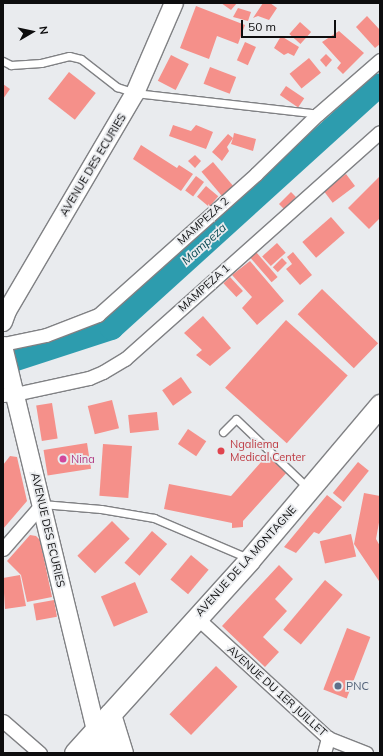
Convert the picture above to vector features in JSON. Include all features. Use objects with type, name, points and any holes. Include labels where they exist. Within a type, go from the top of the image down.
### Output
[{"type":"main road","name":"AVENUE DE LA MONTAGNE","points":[[75,753],[196,617],[250,559],[380,406]]},
{"type":"main road","points":[[110,714],[122,753]]},
{"type":"main road","points":[[96,731],[102,753]]},
{"type":"street","name":"AVENUE DES ECURIES","points":[[3,322],[7,310],[135,94],[174,3]]},
{"type":"street","name":"MAMPEZA 2","points":[[4,348],[46,335],[98,315],[256,174],[318,114],[380,60]]},
{"type":"street","name":"MAMPEZA 1","points":[[11,391],[89,378],[103,372],[125,359],[380,132]]},
{"type":"street","name":"AVENUE DES ECURIES","points":[[4,348],[11,391],[42,504],[96,731]]},
{"type":"street","points":[[3,549],[42,504]]},
{"type":"street","name":"AVENUE DU 1ER JUILLET","points":[[196,617],[328,738],[366,753]]},
{"type":"street","name":"AVENUE DES ECURIES","points":[[80,667],[98,698],[110,714]]},
{"type":"street","points":[[3,721],[40,753]]},
{"type":"street","points":[[324,753],[328,738]]},
{"type":"lane","points":[[3,61],[11,65],[41,63],[69,56],[81,59],[117,87],[135,94],[318,114]]},
{"type":"lane","points":[[223,432],[236,419],[290,468],[310,489]]},
{"type":"lane","points":[[42,504],[106,509],[154,518],[250,559]]},
{"type":"building","points":[[221,3],[237,3],[231,10]]},
{"type":"building","points":[[263,3],[270,3],[277,8],[269,20],[258,16],[253,18]]},
{"type":"building","points":[[196,6],[245,25],[238,44],[217,36],[209,59],[180,48]]},
{"type":"building","points":[[238,8],[251,12],[248,21],[233,17]]},
{"type":"building","points":[[367,16],[380,30],[380,44],[375,48],[356,27]]},
{"type":"building","points":[[300,22],[311,32],[300,44],[289,34]]},
{"type":"building","points":[[339,31],[364,53],[343,74],[337,68],[341,63],[322,42]]},
{"type":"building","points":[[281,36],[299,47],[294,56],[288,53],[284,55],[274,48]]},
{"type":"building","points":[[245,42],[256,47],[248,65],[237,60]]},
{"type":"building","points":[[326,54],[332,60],[326,67],[320,60]]},
{"type":"building","points":[[171,55],[189,64],[176,90],[158,81]]},
{"type":"building","points":[[309,58],[321,73],[302,88],[290,74]]},
{"type":"building","points":[[210,67],[236,77],[230,94],[204,84]]},
{"type":"building","points":[[69,72],[96,93],[75,120],[48,99]]},
{"type":"building","points":[[3,84],[10,89],[3,99]]},
{"type":"building","points":[[286,86],[304,98],[298,107],[280,95]]},
{"type":"building","points":[[173,125],[191,131],[196,125],[213,132],[206,149],[169,136]]},
{"type":"building","points":[[234,133],[256,139],[253,151],[231,144]]},
{"type":"building","points":[[228,134],[233,138],[227,147],[229,151],[222,161],[212,152]]},
{"type":"building","points":[[141,145],[177,168],[179,165],[193,174],[181,191],[133,159]]},
{"type":"building","points":[[195,155],[201,161],[195,168],[188,161]]},
{"type":"building","points":[[213,162],[235,189],[224,198],[202,172]]},
{"type":"building","points":[[346,174],[355,186],[333,203],[324,191]]},
{"type":"building","points":[[196,176],[204,182],[193,196],[185,190]]},
{"type":"building","points":[[380,176],[380,218],[369,229],[348,208]]},
{"type":"building","points":[[206,186],[218,196],[209,207],[197,197]]},
{"type":"building","points":[[291,192],[296,197],[284,209],[279,204]]},
{"type":"building","points":[[331,217],[345,233],[316,258],[302,242]]},
{"type":"building","points":[[277,243],[286,253],[271,266],[262,256]]},
{"type":"building","points":[[256,252],[278,277],[272,282],[250,257]]},
{"type":"building","points":[[293,252],[312,275],[300,285],[286,269],[292,264],[287,257]]},
{"type":"building","points":[[282,258],[287,263],[278,272],[273,267]]},
{"type":"building","points":[[250,261],[284,301],[257,325],[242,308],[252,297],[232,275]]},
{"type":"building","points":[[230,277],[243,291],[236,297],[223,283]]},
{"type":"building","points":[[322,289],[378,343],[354,368],[298,314]]},
{"type":"building","points":[[203,316],[231,348],[210,366],[196,355],[202,350],[184,333]]},
{"type":"building","points":[[286,320],[348,376],[287,443],[225,388]]},
{"type":"building","points":[[181,377],[192,393],[173,406],[162,390]]},
{"type":"building","points":[[112,400],[119,428],[95,434],[88,406]]},
{"type":"building","points":[[52,403],[58,439],[42,441],[36,406]]},
{"type":"building","points":[[157,412],[159,430],[130,433],[128,415]]},
{"type":"building","points":[[188,429],[206,441],[196,456],[178,444]]},
{"type":"building","points":[[87,443],[91,469],[48,476],[44,450]]},
{"type":"building","points":[[103,444],[132,446],[128,498],[99,496]]},
{"type":"building","points":[[270,452],[289,470],[243,521],[243,527],[232,528],[232,523],[164,509],[169,484],[231,496]]},
{"type":"building","points":[[10,456],[17,457],[27,501],[3,529],[3,465]]},
{"type":"building","points":[[358,462],[369,471],[344,502],[333,493]]},
{"type":"building","points":[[364,493],[380,496],[380,517],[376,539],[380,546],[379,581],[354,544]]},
{"type":"building","points":[[327,495],[342,507],[319,534],[314,532],[296,553],[284,547]]},
{"type":"building","points":[[112,521],[130,539],[95,573],[77,556]]},
{"type":"building","points":[[152,531],[167,544],[140,576],[124,563]]},
{"type":"building","points":[[351,534],[356,556],[325,564],[320,541]]},
{"type":"building","points":[[30,535],[36,536],[40,540],[52,597],[27,602],[21,575],[7,561]]},
{"type":"building","points":[[191,555],[209,570],[188,594],[170,580]]},
{"type":"building","points":[[279,565],[293,579],[275,599],[287,611],[263,637],[279,652],[265,667],[222,626]]},
{"type":"building","points":[[20,575],[26,606],[5,609],[3,578]]},
{"type":"building","points":[[325,580],[343,595],[301,645],[283,630]]},
{"type":"building","points":[[135,582],[148,612],[114,627],[101,596]]},
{"type":"building","points":[[54,600],[57,617],[36,620],[33,604]]},
{"type":"building","points":[[347,628],[370,637],[347,699],[323,690]]},
{"type":"building","points":[[216,666],[238,687],[191,735],[169,714]]},
{"type":"waterway","name":"Mampeza","points":[[3,363],[111,328],[380,84]]},
{"type":"place","name":"Ngaliema Medical Center","points":[[221,451]]},
{"type":"place","name":"Nina","points":[[63,459]]},
{"type":"place","name":"PNC","points":[[338,686]]}]
